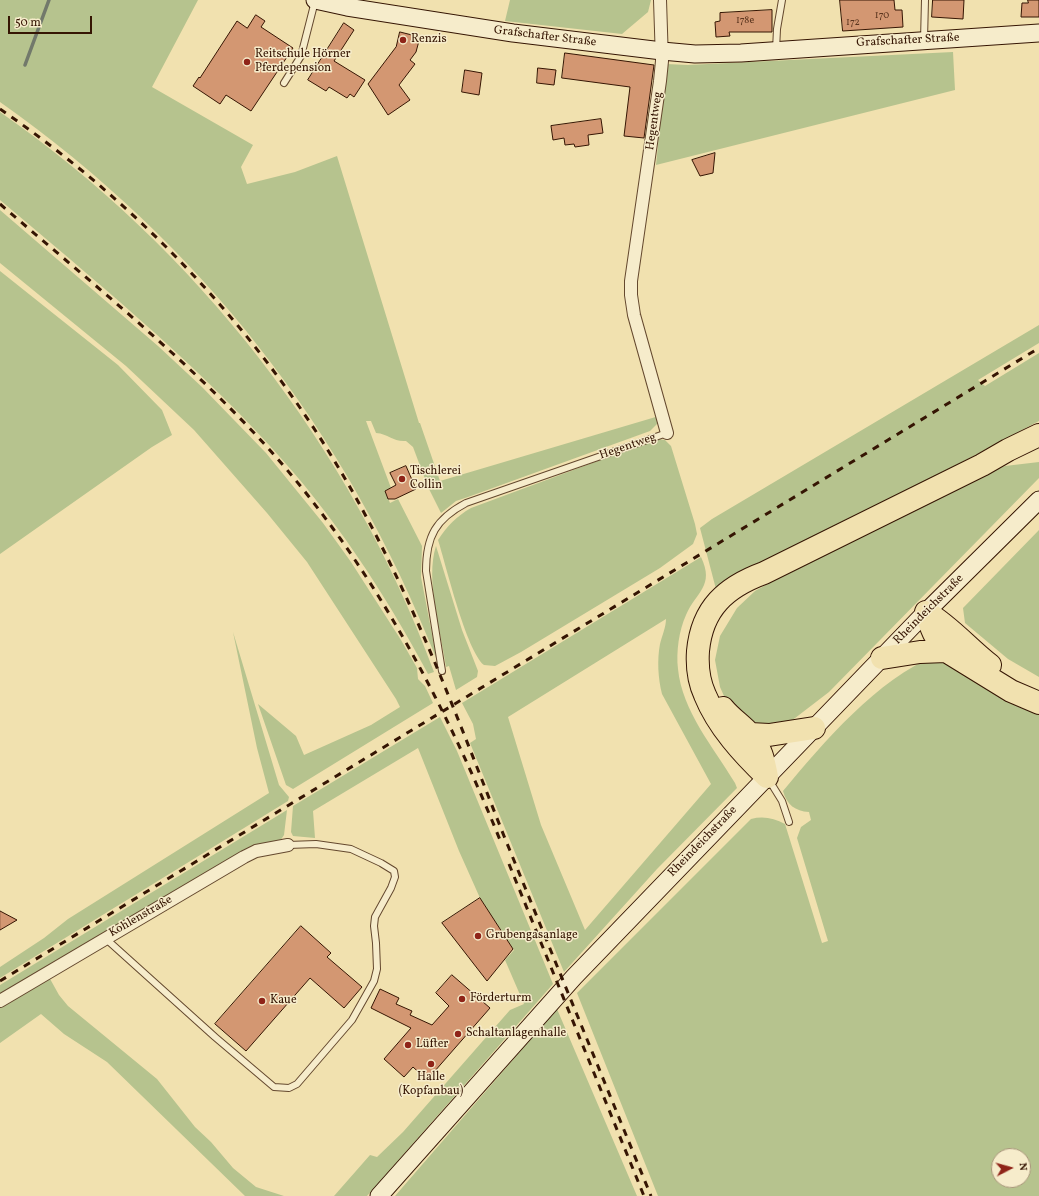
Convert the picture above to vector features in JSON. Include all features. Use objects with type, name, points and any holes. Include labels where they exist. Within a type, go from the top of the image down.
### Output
[{"type":"highway","points":[[767,777],[744,756],[704,695],[697,659],[699,640],[704,620],[712,608],[733,588],[747,579],[764,573],[982,465],[1039,435]]},
{"type":"highway","points":[[982,465],[1033,453]]},
{"type":"highway","points":[[764,573],[738,595],[722,616],[710,642],[708,659],[714,692],[732,719],[750,734],[761,752],[767,777]]},
{"type":"highway","points":[[926,612],[932,631],[938,642],[946,651],[1011,691],[1039,703]]},
{"type":"highway","points":[[926,612],[942,621],[969,647],[1000,672],[1039,695]]},
{"type":"highway","points":[[882,658],[920,652],[946,651]]},
{"type":"highway","points":[[750,734],[769,735],[814,728]]},
{"type":"main road","name":"Grafschafter Straße","points":[[315,0],[347,7],[513,33],[695,54],[1039,33]]},
{"type":"main road","name":"Rheindeichstraße","points":[[379,1196],[574,977],[926,612],[1039,500]]},
{"type":"street","name":"Hegentweg","points":[[660,0],[662,51],[660,80],[636,242],[631,295],[634,315],[667,433]]},
{"type":"street","name":"Kohlenstraße","points":[[0,1001],[244,857],[256,851],[288,845]]},
{"type":"lane","points":[[284,83],[301,56],[315,0]]},
{"type":"lane","points":[[776,50],[777,29],[782,0]]},
{"type":"lane","points":[[924,40],[925,0]]},
{"type":"lane","name":"Hegentweg","points":[[442,671],[426,570],[426,556],[430,538],[438,525],[449,512],[466,503],[667,433]]},
{"type":"lane","points":[[767,777],[782,802],[789,822]]},
{"type":"lane","points":[[105,938],[215,1037],[274,1087],[289,1088],[297,1084],[352,1020],[374,981],[377,969],[374,926],[375,917],[396,877],[394,871],[381,863],[351,849],[316,844],[288,845]]},
{"type":"green space","points":[[0,0],[198,0],[152,87],[253,145],[241,167],[247,184],[295,172],[337,156],[419,423],[440,481],[659,416],[658,423],[650,431],[456,501],[441,513],[428,487],[413,447],[406,441],[376,433],[371,421],[366,421],[391,488],[385,491],[390,503],[398,499],[422,546],[421,577],[437,660],[400,576],[359,496],[312,420],[260,348],[203,281],[141,217],[73,158],[0,102]]},
{"type":"green space","points":[[510,0],[651,0],[648,12],[622,34],[505,21]]},
{"type":"green space","points":[[953,52],[955,90],[656,165],[666,64],[688,65]]},
{"type":"green space","points":[[0,112],[72,166],[139,225],[202,290],[260,359],[312,432],[359,509],[400,589],[434,672],[428,674],[376,584],[356,555],[315,499],[270,446],[239,413],[173,349],[0,200]]},
{"type":"green space","points":[[0,210],[158,346],[202,387],[266,453],[323,523],[351,562],[401,640],[417,668],[418,679],[425,686],[433,703],[293,789],[286,785],[258,704],[296,736],[304,755],[371,725],[400,707],[307,562],[267,513],[194,430],[126,366],[0,263]]},
{"type":"green space","points":[[0,271],[118,365],[162,410],[172,435],[152,447],[0,554]]},
{"type":"green space","points":[[1039,325],[1039,343],[978,380],[985,386],[1039,353],[1039,421],[717,593],[700,528],[712,519]]},
{"type":"green space","points":[[657,439],[665,440],[671,446],[695,524],[697,534],[693,544],[660,568],[521,652],[495,666],[484,665],[470,643],[451,587],[438,540],[445,530],[457,518],[471,508]]},
{"type":"green space","points":[[1039,462],[1039,478],[829,692],[786,725],[762,725],[737,715],[728,705],[720,687],[715,660],[720,636],[737,608],[755,591],[798,567],[977,478],[1005,466]]},
{"type":"green space","points":[[1039,530],[1039,677],[1008,659],[965,623],[963,608]]},
{"type":"green space","points":[[436,546],[462,630],[478,671],[477,677],[456,690],[449,666],[446,667],[435,606],[432,574]]},
{"type":"green space","points":[[701,557],[705,567],[705,582],[690,607],[682,627],[678,648],[678,669],[681,685],[692,714],[737,788],[657,869],[564,972],[470,743],[476,739],[473,724],[462,703]],"holes":[[[666,619],[658,656],[662,694],[711,784],[585,930],[541,825],[508,717]]]},
{"type":"green space","points":[[233,632],[279,785],[289,797],[288,801],[0,978],[0,967],[44,938],[68,919],[269,793],[257,748]]},
{"type":"green space","points":[[937,655],[1039,709],[1039,1196],[658,1196],[577,993],[751,819],[768,818],[785,824],[822,943],[828,941],[797,838],[801,827],[811,820],[809,812],[796,809],[789,804],[783,791],[834,733],[893,679]]},
{"type":"green space","points":[[440,717],[457,751],[553,984],[367,1196],[334,1196],[370,1155],[377,1157],[403,1132],[510,1010],[524,1004],[505,960],[514,950],[480,898],[459,851],[418,748],[313,811],[315,838],[293,836],[291,832],[293,806]]},
{"type":"green space","points":[[287,810],[284,835],[280,841],[0,997],[0,985]]},
{"type":"green space","points":[[49,977],[59,995],[68,1006],[157,1079],[195,1127],[211,1142],[233,1168],[256,1187],[284,1196],[245,1196],[107,1062],[64,1034],[41,1014],[0,1043],[0,1007]]},
{"type":"green space","points":[[557,1009],[637,1196],[395,1196]]},
{"type":"building","points":[[840,0],[894,0],[895,10],[902,10],[903,27],[843,31]]},
{"type":"building","points":[[933,0],[964,0],[963,19],[932,17]]},
{"type":"building","points":[[1028,0],[1039,0],[1039,17],[1021,17],[1022,3],[1028,3]]},
{"type":"building","points":[[772,10],[772,32],[729,32],[730,36],[716,37],[715,22],[720,21],[720,13]]},
{"type":"building","name":"Reitschule Hörner Pferdepension","points":[[256,15],[265,21],[261,27],[293,48],[251,111],[226,95],[220,104],[193,86],[199,77],[200,78],[237,21],[247,28]]},
{"type":"building","points":[[344,23],[354,30],[334,61],[365,80],[354,97],[350,94],[347,98],[329,87],[326,91],[308,80]]},
{"type":"building","points":[[400,32],[420,37],[416,52],[410,60],[415,64],[399,85],[410,100],[388,115],[368,84],[396,47]]},
{"type":"building","points":[[565,53],[654,65],[644,138],[624,136],[630,87],[562,78]]},
{"type":"building","points":[[538,68],[556,70],[554,85],[537,83]]},
{"type":"building","points":[[465,70],[482,73],[479,95],[462,92]]},
{"type":"building","points":[[601,119],[603,133],[588,135],[589,145],[575,147],[574,144],[565,145],[564,138],[553,140],[551,126]]},
{"type":"building","points":[[715,153],[713,173],[700,176],[692,160]]},
{"type":"building","name":"Tischlerei Collin","points":[[406,466],[416,489],[395,499],[388,499],[385,491],[396,485],[390,473]]},
{"type":"building","name":"Grubengasanlage","points":[[480,898],[513,949],[487,981],[442,923]]},
{"type":"building","points":[[0,911],[17,920],[0,930]]},
{"type":"building","name":"Kaue","points":[[301,926],[331,953],[327,957],[362,987],[344,1008],[310,978],[246,1051],[215,1024]]},
{"type":"building","points":[[452,975],[490,1008],[427,1080],[413,1067],[404,1077],[384,1059],[411,1028],[371,1008],[380,989],[399,998],[396,1004],[412,1011],[410,1015],[432,1025],[449,1006],[436,993]]},
{"type":"waterway","points":[[25,65],[49,0]]},
{"type":"railway","points":[[0,109],[56,150],[110,194],[161,242],[209,292],[254,345],[295,401],[333,459],[388,558],[424,636],[651,1196]]},
{"type":"railway","points":[[0,204],[164,345],[227,405],[257,436],[296,481],[366,576],[397,627],[426,679],[452,732],[477,785],[500,840]]},
{"type":"railway","points":[[0,981],[1039,348]]},
{"type":"railway","points":[[509,864],[644,1196]]},
{"type":"place","name":"Renzis","points":[[403,40]]},
{"type":"place","name":"Reitschule Hörner Pferdepension","points":[[247,62]]},
{"type":"place","name":"Tischlerei Collin","points":[[402,479]]},
{"type":"place","name":"Grubengasanlage","points":[[478,936]]},
{"type":"place","name":"Förderturm","points":[[462,999]]},
{"type":"place","name":"Kaue","points":[[262,1001]]},
{"type":"place","name":"Schaltanlagenhalle","points":[[458,1034]]},
{"type":"place","name":"Lüfter","points":[[408,1045]]},
{"type":"place","name":"Halle (Kopfanbau)","points":[[431,1064]]}]
